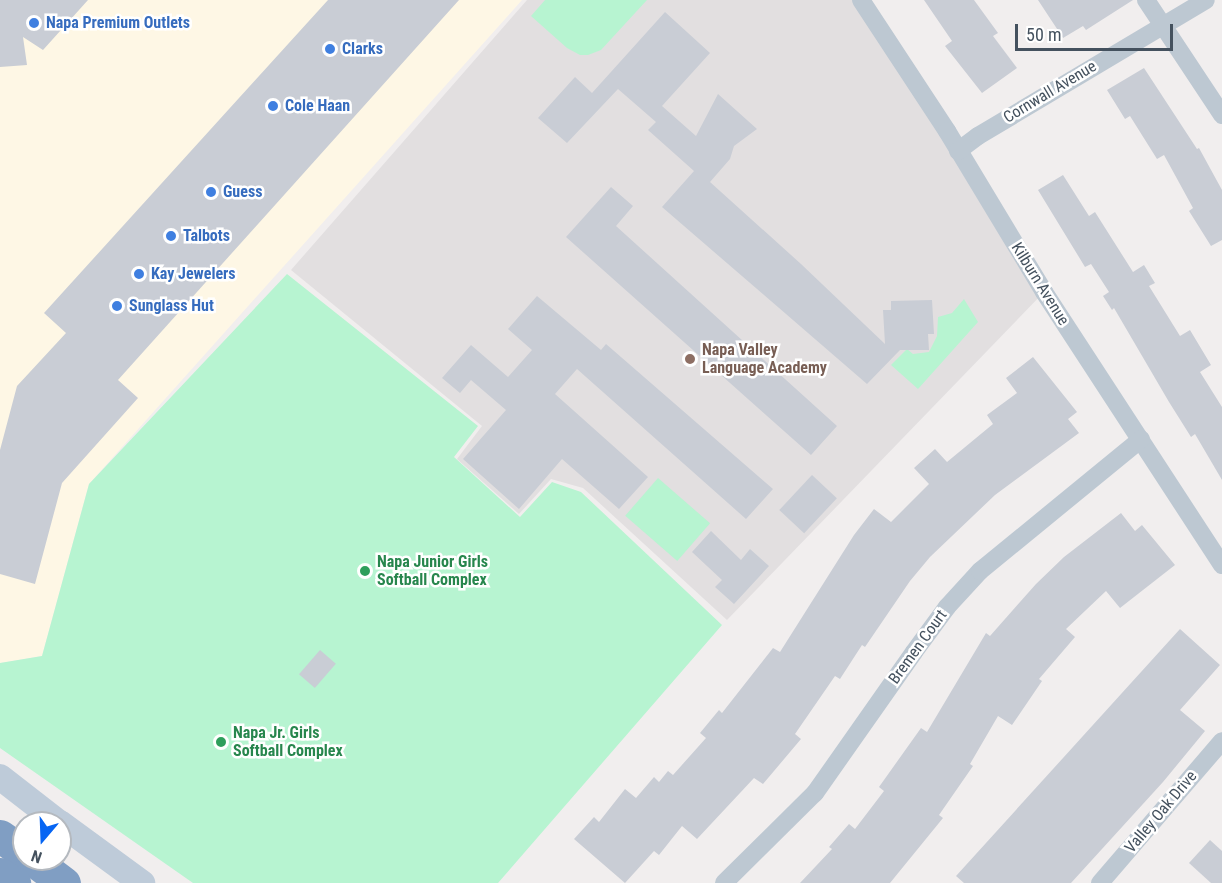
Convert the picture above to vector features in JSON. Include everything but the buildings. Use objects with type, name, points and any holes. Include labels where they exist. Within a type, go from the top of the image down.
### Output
[{"type":"highway","points":[[48,871],[64,883]]},
{"type":"highway","points":[[0,874],[14,883]]},
{"type":"street","name":"Kilburn Avenue","points":[[861,0],[1044,292],[1222,565]]},
{"type":"street","points":[[1146,0],[1222,115]]},
{"type":"street","name":"Cornwall Avenue","points":[[958,152],[978,136],[1206,0]]},
{"type":"street","name":"Bremen Court","points":[[724,883],[815,793],[947,607],[980,571],[1141,438]]},
{"type":"street","name":"Valley Oak Drive","points":[[1100,883],[1222,741]]},
{"type":"street","points":[[0,777],[44,811]]},
{"type":"street","points":[[72,832],[142,883]]},
{"type":"shaded area","name":"Napa Premium Outlets","points":[[0,0],[522,0],[89,484],[42,656],[0,663]]},
{"type":"shaded area","name":"Napa Valley Language Academy","points":[[527,0],[861,0],[1044,292],[727,620],[583,488],[551,479],[519,514],[457,459],[482,426],[291,270]]},
{"type":"green space","points":[[545,0],[647,0],[601,50],[588,55],[580,55],[567,48],[531,16]]},
{"type":"green space","name":"Napa Junior Girls Softball Complex","points":[[287,274],[478,426],[454,457],[520,517],[552,482],[581,492],[722,625],[498,883],[193,883],[0,748],[0,663],[42,656],[89,484]]},
{"type":"green space","points":[[964,299],[978,322],[918,389],[891,365],[907,349],[913,354],[929,352],[937,336],[938,317],[952,313]]},
{"type":"green space","points":[[658,478],[710,523],[677,561],[625,516]]},
{"type":"place","name":"Napa Premium Outlets","points":[[34,23]]},
{"type":"place","name":"Clarks","points":[[330,49]]},
{"type":"place","name":"Cole Haan","points":[[273,106]]},
{"type":"place","name":"Guess","points":[[211,192]]},
{"type":"place","name":"Talbots","points":[[171,236]]},
{"type":"place","name":"Kay Jewelers","points":[[139,274]]},
{"type":"place","name":"Sunglass Hut","points":[[117,306]]},
{"type":"place","name":"Napa Valley Language Academy","points":[[690,359]]},
{"type":"place","name":"Napa Junior Girls Softball Complex","points":[[365,571]]},
{"type":"place","name":"Napa Jr. Girls Softball Complex","points":[[221,742]]}]
